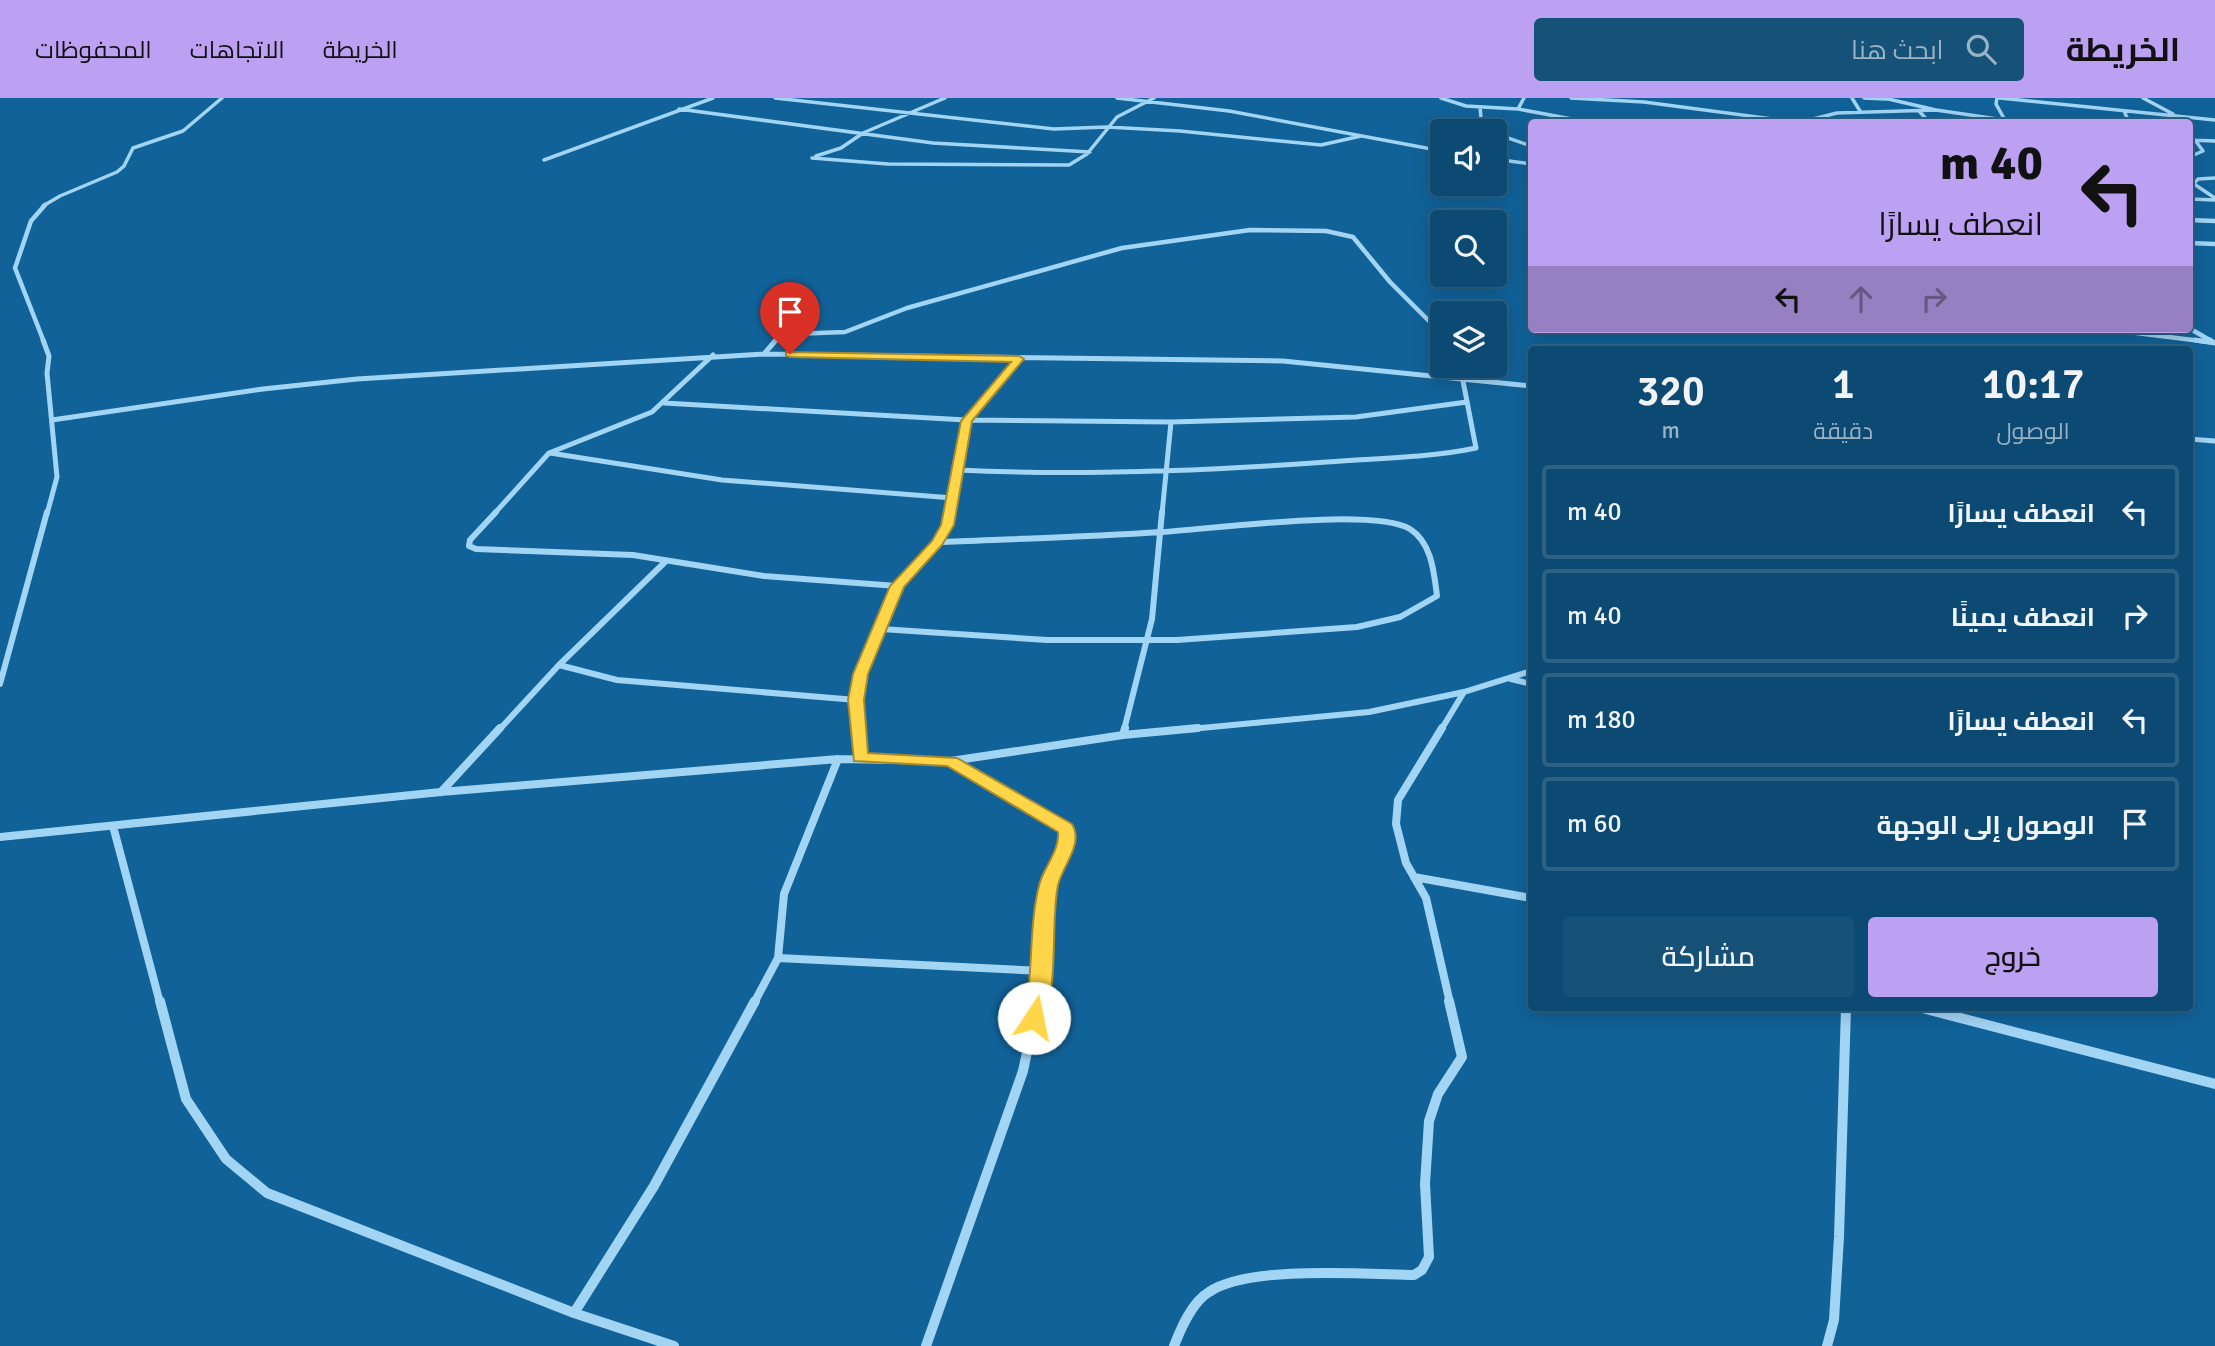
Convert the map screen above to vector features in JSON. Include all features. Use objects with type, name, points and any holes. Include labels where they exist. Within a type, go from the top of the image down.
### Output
[{"type":"street","points":[[0,684],[57,477],[47,373],[49,356],[15,268],[34,216],[40,208],[53,201],[117,172],[124,166],[133,148],[186,130],[194,124],[204,109],[222,98]]},
{"type":"street","points":[[544,160],[713,98]]},
{"type":"street","points":[[775,98],[1054,129],[1107,127],[1180,131],[1300,144],[1333,144],[1361,136]]},
{"type":"street","points":[[943,98],[863,132],[847,145],[812,158],[888,164],[1069,165],[1090,152],[1107,127],[1122,114],[1143,101],[1154,98]]},
{"type":"street","points":[[1117,98],[1229,111],[1430,149]]},
{"type":"street","points":[[1441,98],[1452,103],[1518,108],[1568,119]]},
{"type":"street","points":[[1518,108],[1524,98]]},
{"type":"street","points":[[1571,98],[1617,99],[1776,119]]},
{"type":"street","points":[[1679,106],[1681,98]]},
{"type":"street","points":[[1852,98],[1860,111]]},
{"type":"street","points":[[1864,98],[1891,100]]},
{"type":"street","points":[[1884,98],[1988,119]]},
{"type":"street","points":[[2004,119],[1996,104],[1998,98],[2215,122]]},
{"type":"street","points":[[2143,98],[2177,116]]},
{"type":"street","points":[[1480,107],[1481,119]]},
{"type":"street","points":[[679,109],[933,143],[1090,152]]},
{"type":"street","points":[[1812,119],[1860,111],[1936,110]]},
{"type":"street","points":[[1919,111],[1926,119]]},
{"type":"street","points":[[2124,111],[2128,119]]},
{"type":"street","points":[[1507,138],[1528,145]]},
{"type":"street","points":[[2195,140],[2215,141]]},
{"type":"street","points":[[2193,155],[2203,151],[2195,140]]},
{"type":"street","points":[[1507,161],[1528,164]]},
{"type":"street","points":[[2193,176],[2198,179],[2215,178]]},
{"type":"street","points":[[2198,179],[2194,184],[2215,200]]},
{"type":"street","points":[[2193,199],[2215,200]]},
{"type":"street","points":[[2193,220],[2215,221]]},
{"type":"street","points":[[764,354],[778,338],[792,334],[845,332],[906,308],[1122,248],[1250,230],[1326,231],[1353,237],[1390,282],[1430,322]]},
{"type":"street","points":[[2193,243],[2215,244]]},
{"type":"street","points":[[2136,333],[2215,343],[2193,330]]},
{"type":"street","points":[[52,420],[263,389],[357,379],[713,355],[1283,360],[1528,386]]},
{"type":"street","points":[[713,355],[664,403],[637,419],[549,453],[470,540],[469,546],[477,549],[612,554],[764,576],[897,586]]},
{"type":"street","points":[[860,758],[856,700],[861,674],[897,586],[938,542],[947,525],[966,421],[1019,359]]},
{"type":"street","points":[[958,470],[1062,476],[1299,464],[1466,450],[1476,448],[1477,443],[1472,437],[1464,381]]},
{"type":"street","points":[[664,403],[966,421],[1171,422],[1356,417],[1467,402]]},
{"type":"street","points":[[1123,735],[1148,641],[1171,422]]},
{"type":"street","points":[[2193,439],[2215,441]]},
{"type":"street","points":[[549,453],[723,480],[953,498]]},
{"type":"street","points":[[881,629],[1026,639],[1148,641],[1350,627],[1398,619],[1421,609],[1437,596],[1430,551],[1415,531],[1387,520],[1361,518],[1159,532],[938,542]]},
{"type":"street","points":[[441,792],[559,665],[665,562]]},
{"type":"street","points":[[559,665],[617,680],[856,700]]},
{"type":"street","points":[[0,837],[441,792],[838,759],[951,761],[1123,735],[1369,712],[1464,692],[1528,672]]},
{"type":"street","points":[[1509,679],[1528,683]]},
{"type":"street","points":[[1174,1346],[1179,1331],[1209,1292],[1245,1279],[1301,1275],[1414,1275],[1425,1270],[1431,1260],[1425,1221],[1425,1146],[1437,1095],[1461,1057],[1426,898],[1406,863],[1396,824],[1398,800],[1464,692]]},
{"type":"street","points":[[574,1313],[695,1114],[778,958],[784,894],[838,759]]},
{"type":"street","points":[[926,1346],[1023,1071],[1040,992],[1046,900],[1050,881],[1068,835],[1066,828],[951,761]]},
{"type":"street","points":[[113,826],[186,1099],[226,1159],[267,1194],[574,1313],[674,1346]]},
{"type":"street","points":[[1414,877],[1528,897]]},
{"type":"street","points":[[778,958],[1042,971]]},
{"type":"street","points":[[1827,1346],[1834,1320],[1839,1237],[1846,1011]]},
{"type":"street","points":[[1934,1011],[2215,1084]]},
{"type":"route","points":[[790,354],[1019,359],[966,421],[947,525],[938,542],[897,586],[861,674],[856,700],[860,758],[951,761],[1066,828],[1066,845],[1050,881],[1046,900],[1040,992],[1034,1018]]}]
